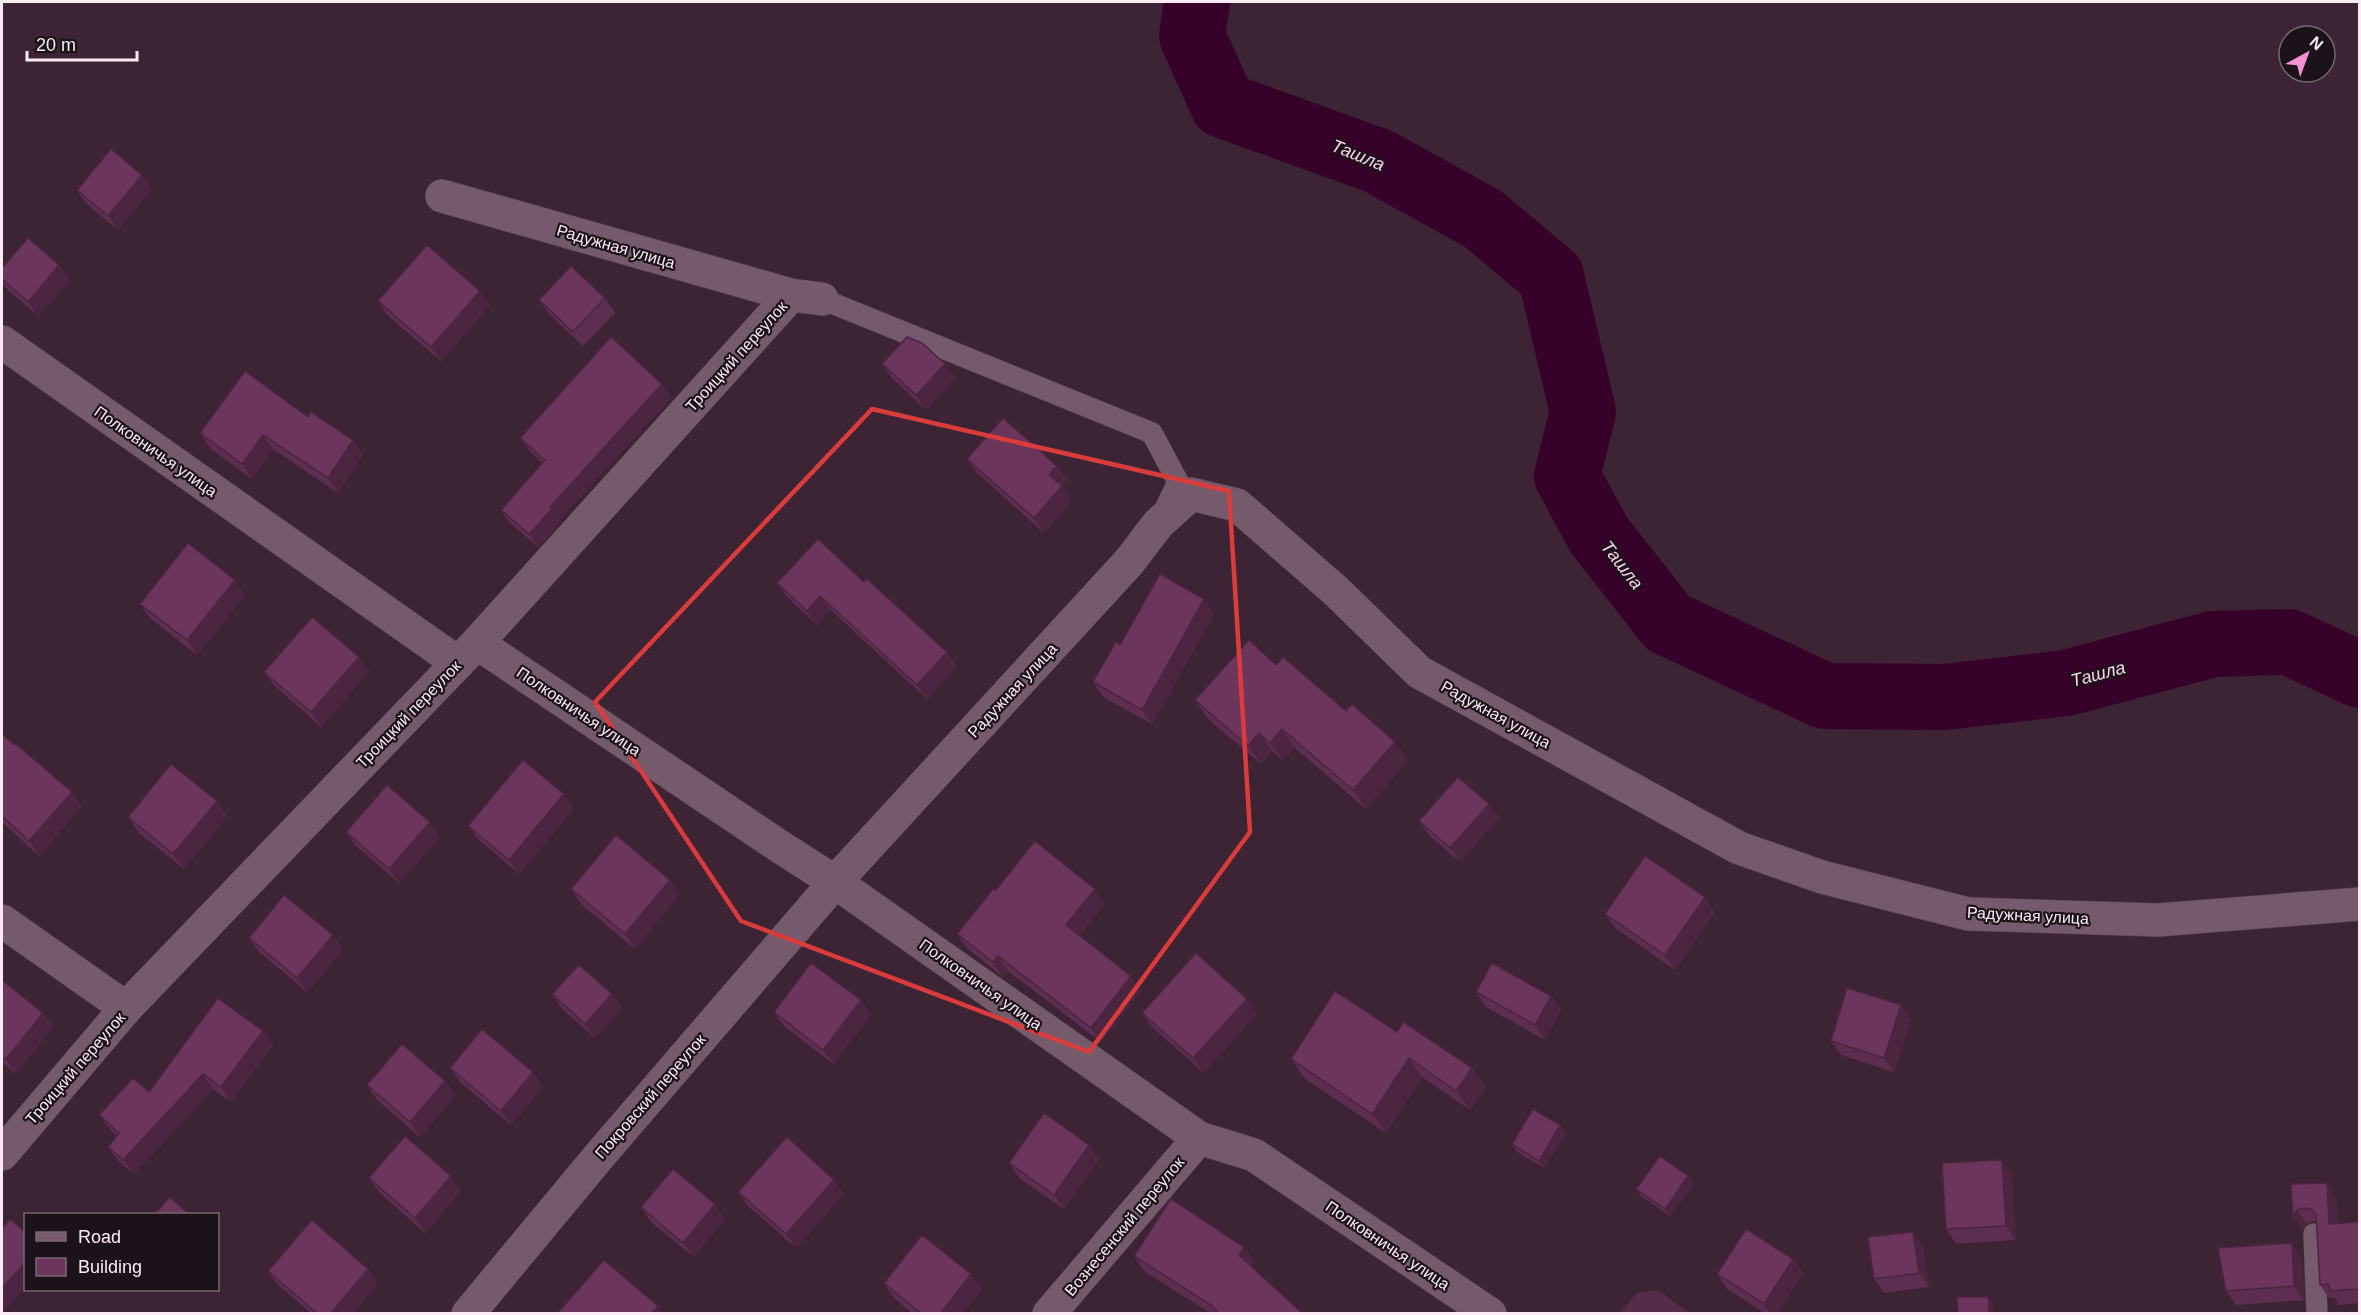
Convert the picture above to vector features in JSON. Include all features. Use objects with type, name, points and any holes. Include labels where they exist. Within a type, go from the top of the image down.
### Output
[{"type":"street","name":"Радужная улица","points":[[442,196],[806,297]]},
{"type":"street","name":"Троицкий переулок","points":[[2,1154],[126,1008],[806,297]]},
{"type":"street","name":"Полковничья улица","points":[[2,342],[467,653],[835,882],[1199,1138],[1254,1155],[1490,1314]]},
{"type":"street","name":"Радужная улица","points":[[835,882],[1129,562],[1158,524],[1191,494],[1237,505],[1336,591],[1419,672],[1739,848],[1822,877],[1968,914],[2158,920],[2360,904]]},
{"type":"street","name":"Покровский переулок","points":[[468,1314],[608,1146],[835,882]]},
{"type":"street","points":[[2,921],[126,1008]]},
{"type":"street","name":"Вознесенский переулок","points":[[1049,1314],[1199,1138]]},
{"type":"lane","points":[[806,297],[1152,433],[1178,482],[1158,524]]},
{"type":"lane","points":[[2314,1234],[2317,1314]]},
{"type":"highlighted area","points":[[872,409],[1229,491],[1250,832],[1089,1052],[741,921],[595,702]]},
{"type":"shaded area","points":[[1658,1290],[1689,1313],[1620,1313],[1637,1293]]},
{"type":"building","points":[[111,149],[142,175],[108,216],[77,190]]},
{"type":"building","points":[[28,238],[59,265],[28,302],[2,279],[2,268]]},
{"type":"building","points":[[427,245],[480,291],[431,347],[378,301]]},
{"type":"building","points":[[571,266],[605,298],[573,332],[539,300]]},
{"type":"building","points":[[611,337],[662,384],[550,507],[552,509],[529,534],[501,510],[545,460],[520,438]]},
{"type":"building","points":[[907,337],[922,343],[945,364],[916,395],[882,364]]},
{"type":"building","points":[[245,371],[308,417],[311,412],[353,440],[328,478],[263,435],[242,464],[200,433]]},
{"type":"building","points":[[1003,418],[1057,466],[1049,475],[1062,486],[1034,518],[967,459]]},
{"type":"building","points":[[818,539],[864,582],[867,579],[947,652],[917,685],[820,596],[807,611],[777,583]]},
{"type":"building","points":[[188,543],[235,580],[187,640],[140,604]]},
{"type":"building","points":[[1160,574],[1204,599],[1142,710],[1093,682],[1116,642],[1120,645]]},
{"type":"building","points":[[312,617],[359,657],[311,712],[264,672]]},
{"type":"building","points":[[1249,640],[1276,665],[1283,657],[1346,711],[1352,704],[1395,742],[1353,790],[1282,729],[1270,743],[1259,733],[1248,746],[1195,700]]},
{"type":"building","points":[[2,734],[72,792],[29,841],[2,816]]},
{"type":"building","points":[[523,760],[564,794],[509,860],[468,826]]},
{"type":"building","points":[[171,764],[217,801],[173,854],[128,817]]},
{"type":"building","points":[[1458,777],[1489,804],[1450,848],[1419,821]]},
{"type":"building","points":[[387,785],[430,822],[389,869],[346,832]]},
{"type":"building","points":[[616,835],[670,880],[625,934],[571,889]]},
{"type":"building","points":[[1035,841],[1095,889],[1066,925],[1131,976],[1091,1028],[998,956],[993,962],[957,934]]},
{"type":"building","points":[[1645,856],[1705,897],[1665,955],[1605,914]]},
{"type":"building","points":[[284,895],[333,935],[297,978],[249,938]]},
{"type":"building","points":[[1196,953],[1247,999],[1193,1058],[1142,1013]]},
{"type":"building","points":[[811,963],[861,1000],[823,1050],[774,1012]]},
{"type":"building","points":[[1492,963],[1551,996],[1535,1025],[1476,992]]},
{"type":"building","points":[[579,965],[612,994],[585,1024],[552,994]]},
{"type":"building","points":[[2,980],[43,1013],[6,1059],[2,1056]]},
{"type":"building","points":[[1847,988],[1901,1005],[1884,1058],[1831,1041]]},
{"type":"building","points":[[1335,991],[1397,1032],[1403,1022],[1472,1068],[1456,1091],[1409,1058],[1372,1114],[1291,1059]]},
{"type":"building","points":[[218,998],[263,1031],[221,1087],[203,1074],[123,1160],[108,1147],[119,1133],[99,1115],[133,1078],[149,1092]]},
{"type":"building","points":[[482,1029],[533,1072],[501,1111],[450,1068]]},
{"type":"building","points":[[402,1044],[445,1081],[410,1122],[367,1085]]},
{"type":"building","points":[[1533,1109],[1560,1125],[1539,1161],[1512,1144]]},
{"type":"building","points":[[1044,1113],[1089,1145],[1054,1195],[1009,1163]]},
{"type":"building","points":[[405,1136],[451,1176],[415,1218],[369,1178]]},
{"type":"building","points":[[787,1137],[834,1180],[786,1234],[738,1192]]},
{"type":"building","points":[[1660,1156],[1688,1176],[1665,1209],[1636,1189]]},
{"type":"building","points":[[2002,1160],[2006,1226],[1946,1229],[1942,1163]]},
{"type":"building","points":[[673,1169],[715,1204],[683,1243],[641,1207]]},
{"type":"building","points":[[2327,1183],[2329,1224],[2360,1222],[2360,1289],[2330,1291],[2329,1284],[2320,1285],[2316,1214],[2311,1209],[2303,1208],[2297,1210],[2293,1216],[2291,1184]]},
{"type":"building","points":[[170,1197],[188,1213],[156,1213]]},
{"type":"building","points":[[1171,1199],[1244,1247],[1239,1255],[1303,1314],[1220,1314],[1211,1305],[1134,1256]]},
{"type":"building","points":[[10,1219],[24,1231],[24,1264],[2,1288],[2,1229]]},
{"type":"building","points":[[312,1220],[368,1269],[330,1314],[318,1314],[268,1271]]},
{"type":"building","points":[[1746,1229],[1793,1259],[1764,1304],[1717,1274]]},
{"type":"building","points":[[1913,1232],[1919,1273],[1874,1279],[1868,1237]]},
{"type":"building","points":[[922,1235],[971,1274],[940,1314],[922,1314],[884,1283]]},
{"type":"building","points":[[2292,1243],[2294,1286],[2226,1291],[2218,1248]]},
{"type":"building","points":[[604,1260],[658,1306],[651,1314],[557,1314]]},
{"type":"building","points":[[1957,1297],[1988,1297],[1989,1314],[1958,1314]]},
{"type":"waterway","name":"Ташла","points":[[1197,2],[1192,36],[1223,105],[1378,161],[1483,219],[1551,276],[1583,412],[1567,476],[1599,535],[1668,623],[1825,696],[1945,697],[2066,683],[2213,644],[2289,642],[2360,675]]}]
